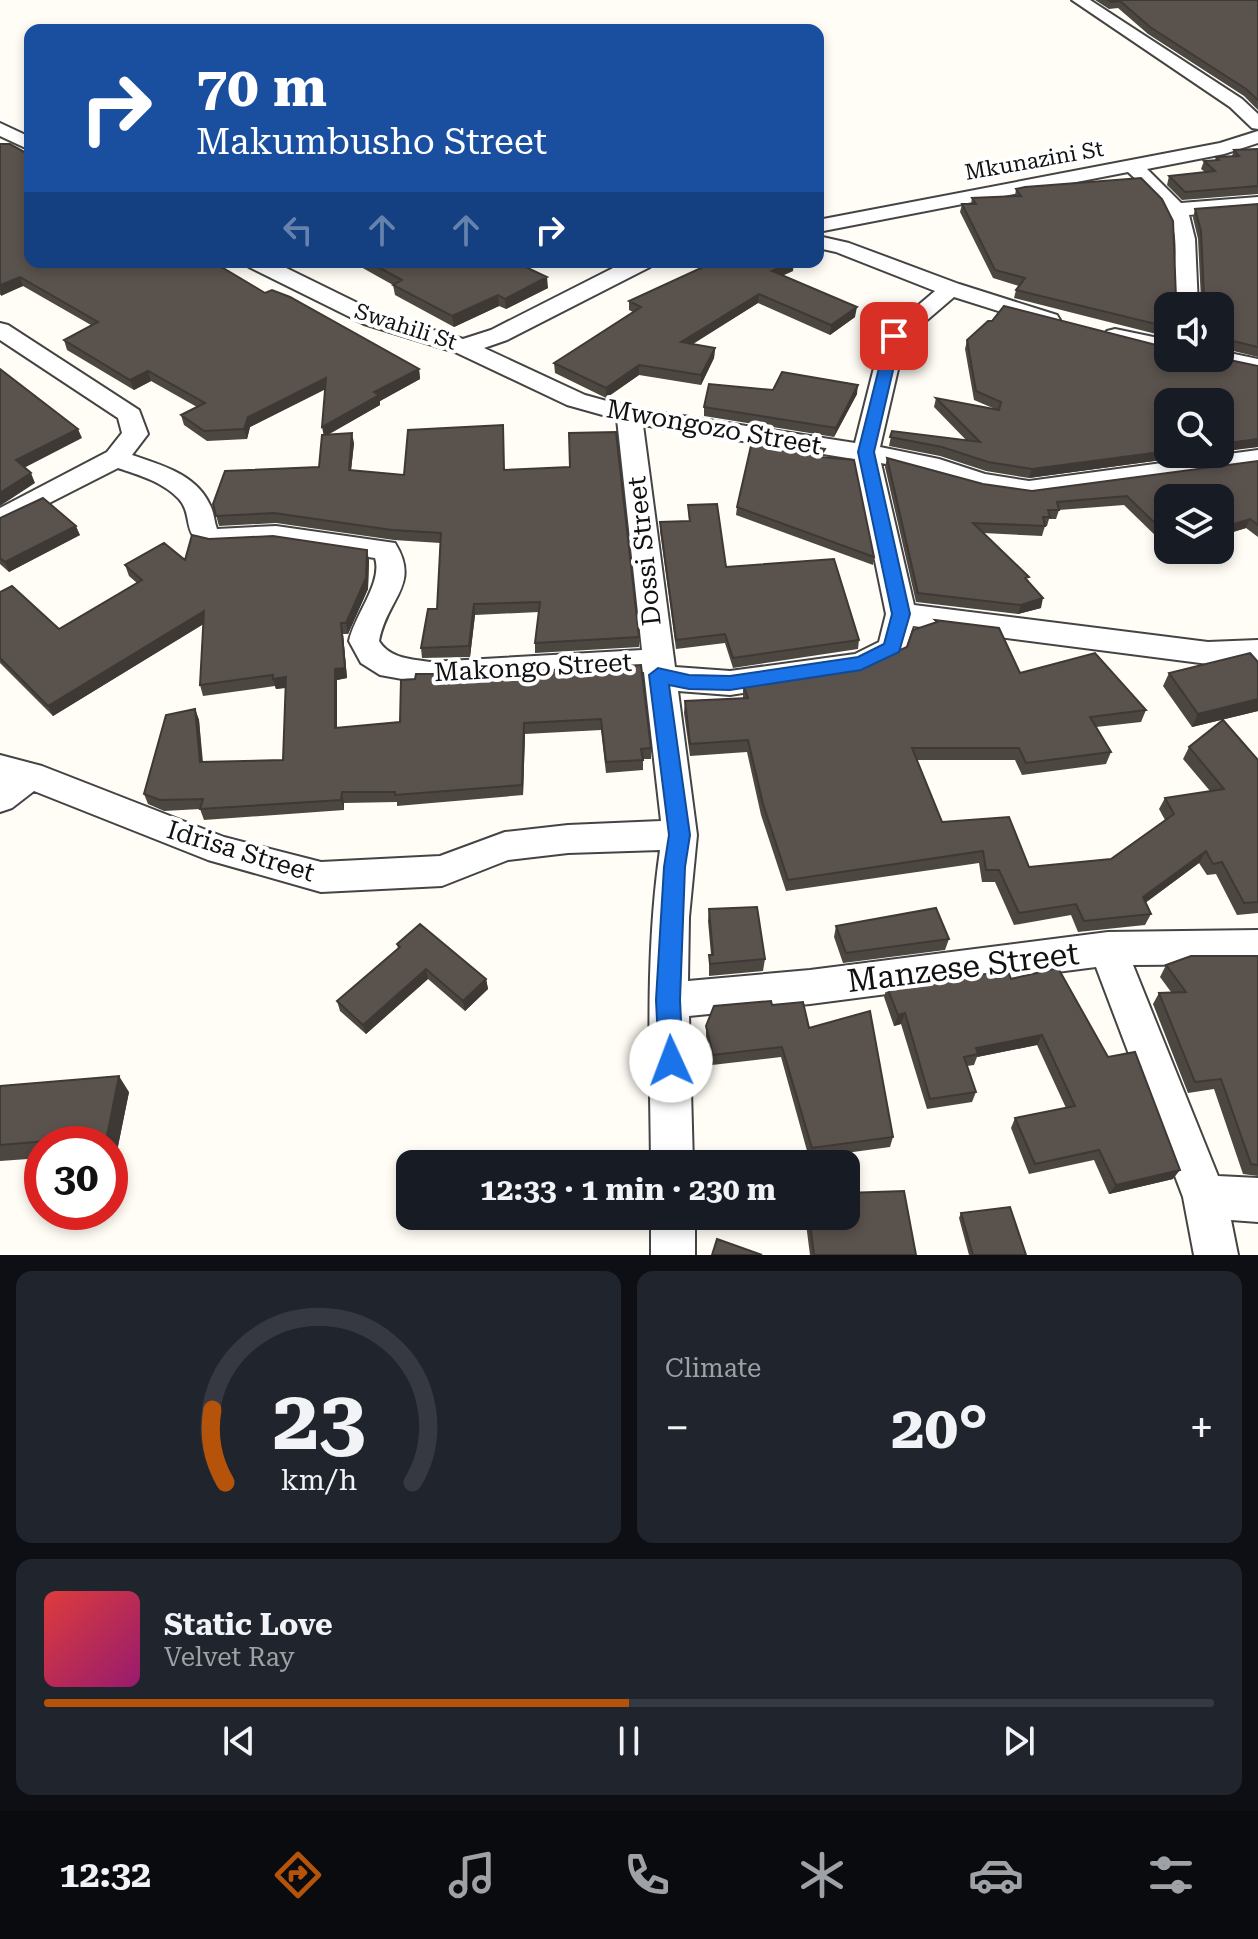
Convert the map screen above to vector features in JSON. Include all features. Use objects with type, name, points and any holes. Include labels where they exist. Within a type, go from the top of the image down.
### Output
[{"type":"street","points":[[1080,0],[1236,103],[1258,124]]},
{"type":"street","points":[[4,135],[24,142]]},
{"type":"street","name":"Mkunazini St","points":[[824,225],[1224,148],[1258,137]]},
{"type":"street","points":[[1133,166],[1175,210],[1184,227],[1183,292]]},
{"type":"street","points":[[1175,210],[1258,203]]},
{"type":"street","points":[[824,243],[842,247],[951,289],[1085,330],[1154,344]]},
{"type":"street","name":"Swahili St","points":[[269,268],[372,319],[463,347],[499,335],[630,268]]},
{"type":"street","points":[[657,668],[689,682],[730,683],[861,664],[892,648],[901,614],[866,452],[894,336],[951,289]]},
{"type":"street","points":[[0,330],[130,415],[135,434],[116,458],[0,519]]},
{"type":"street","name":"Mwongozo Street","points":[[463,347],[576,400],[629,415],[802,445],[866,452],[930,465],[982,482],[1029,489],[1258,458]]},
{"type":"street","points":[[1234,361],[1258,366]]},
{"type":"street","name":"Dossi Street","points":[[629,415],[657,668],[680,835],[674,867],[668,1000],[672,1150]]},
{"type":"street","name":"Makongo Street","points":[[116,458],[170,479],[195,501],[201,529],[212,538],[276,535],[385,550],[392,561],[392,583],[375,607],[364,641],[372,655],[391,667],[430,673],[657,668]]},
{"type":"street","points":[[901,614],[1208,653],[1258,651]]},
{"type":"street","points":[[0,798],[15,771]]},
{"type":"street","name":"Idrisa Street","points":[[15,771],[220,850],[321,877],[442,871],[505,846],[552,840],[680,835]]},
{"type":"street","name":"Manzese Street","points":[[668,1000],[810,987],[1108,949],[1258,947]]},
{"type":"street","points":[[1108,949],[1205,1197],[1216,1255]]},
{"type":"street","points":[[1205,1197],[1258,1200]]},
{"type":"street","points":[[673,1230],[673,1255]]},
{"type":"building","points":[[1108,0],[1258,0],[1258,100],[1150,27],[1120,1]]},
{"type":"building","points":[[0,144],[10,144],[24,152],[24,268],[223,268],[265,293],[272,290],[290,297],[419,369],[374,392],[379,395],[322,427],[326,378],[248,417],[244,429],[204,431],[181,415],[205,403],[148,371],[130,380],[64,340],[98,322],[20,277],[0,285]]},
{"type":"building","points":[[1258,149],[1258,186],[1185,192],[1169,176],[1215,171],[1204,161],[1239,156],[1234,150]]},
{"type":"building","points":[[1141,178],[1162,199],[1173,221],[1176,292],[1154,292],[1154,324],[1016,290],[1025,278],[995,270],[962,204],[976,204],[972,198],[1021,196],[1016,189]]},
{"type":"building","points":[[1258,204],[1258,347],[1234,341],[1234,292],[1204,292],[1201,231],[1195,209]]},
{"type":"building","points":[[380,268],[528,268],[547,277],[505,299],[498,295],[452,316],[393,285],[402,280]]},
{"type":"building","points":[[701,268],[779,268],[772,271],[857,307],[831,325],[759,294],[681,342],[715,348],[701,375],[639,365],[606,388],[554,363],[641,307],[629,301]]},
{"type":"building","points":[[1004,306],[1154,344],[1154,372],[1234,372],[1234,361],[1258,366],[1258,439],[1234,442],[1234,388],[1154,388],[1154,453],[1032,469],[988,462],[942,447],[890,437],[892,431],[980,442],[936,398],[999,410],[1001,402],[976,391],[967,340],[988,321],[992,321]]},
{"type":"building","points":[[0,369],[78,429],[16,460],[31,473],[0,493]]},
{"type":"building","points":[[782,372],[858,385],[836,428],[704,407],[709,384],[773,390]]},
{"type":"building","points":[[503,425],[504,470],[570,467],[569,433],[616,432],[639,637],[535,643],[540,602],[474,604],[469,646],[421,648],[428,609],[437,609],[441,533],[392,530],[274,513],[216,516],[213,504],[225,471],[319,467],[322,435],[352,433],[349,470],[404,475],[408,430]]},
{"type":"building","points":[[753,437],[825,449],[820,457],[854,460],[874,557],[737,507]]},
{"type":"building","points":[[887,458],[983,484],[1032,491],[1205,468],[1234,468],[1234,464],[1258,461],[1258,525],[1250,519],[1234,524],[1234,484],[1154,484],[1154,522],[1127,496],[1057,502],[1059,510],[1048,510],[1050,517],[1043,517],[1045,526],[973,523],[1029,577],[1025,578],[1043,598],[1021,605],[918,593]]},
{"type":"building","points":[[43,498],[76,526],[5,562],[0,558],[0,518]]},
{"type":"building","points":[[717,504],[726,567],[834,559],[859,640],[733,658],[725,634],[676,640],[660,522],[690,521],[688,505]]},
{"type":"building","points":[[192,535],[209,539],[273,536],[367,550],[366,578],[346,623],[341,623],[345,668],[335,669],[335,728],[400,722],[401,680],[415,679],[416,674],[465,674],[464,683],[531,678],[531,671],[641,665],[651,748],[641,749],[643,760],[606,762],[601,719],[524,723],[522,785],[395,795],[395,792],[342,792],[341,800],[200,809],[203,799],[160,800],[144,794],[166,715],[195,709],[200,762],[283,760],[286,677],[273,679],[273,675],[200,685],[204,611],[48,706],[0,658],[0,592],[12,586],[59,629],[142,580],[125,565],[164,543],[185,560]]},
{"type":"building","points":[[935,620],[999,628],[1020,673],[1095,653],[1146,710],[1090,717],[1111,752],[1026,763],[1019,748],[912,748],[942,822],[1009,817],[1029,867],[1111,859],[1174,814],[1165,798],[1224,789],[1189,747],[1223,720],[1258,760],[1258,902],[1244,903],[1222,862],[1213,864],[1206,851],[1143,897],[1151,914],[1084,921],[1076,904],[1019,913],[999,870],[986,870],[983,851],[788,880],[763,804],[748,740],[690,744],[685,701],[748,698],[743,684],[864,666],[907,647],[913,630],[937,622]]},
{"type":"building","points":[[1250,653],[1258,662],[1258,699],[1198,714],[1169,673]]},
{"type":"building","points":[[757,907],[765,959],[710,964],[709,955],[713,955],[709,909]]},
{"type":"building","points":[[936,908],[949,939],[846,953],[836,926]]},
{"type":"building","points":[[420,924],[486,979],[463,1001],[426,969],[363,1025],[337,1001],[400,947],[397,944]]},
{"type":"building","points":[[1191,956],[1258,956],[1258,1165],[1251,1164],[1221,1079],[1195,1082],[1159,993],[1186,992],[1166,965]]},
{"type":"building","points":[[1058,968],[1108,1057],[1135,1052],[1180,1170],[1116,1185],[1099,1150],[1035,1164],[1015,1118],[1075,1106],[1042,1035],[976,1048],[978,1054],[964,1057],[976,1092],[930,1099],[905,1013],[898,1015],[887,987],[1008,971],[1011,979]]},
{"type":"building","points":[[771,1001],[772,1005],[803,1002],[809,1028],[870,1011],[893,1137],[812,1148],[782,1047],[713,1055],[706,1026],[714,1006]]},
{"type":"building","points":[[119,1076],[109,1126],[24,1126],[24,1143],[0,1145],[0,1086]]},
{"type":"building","points":[[904,1191],[916,1255],[814,1255],[811,1230],[860,1230],[860,1193]]},
{"type":"building","points":[[1010,1207],[1026,1255],[973,1255],[961,1213]]},
{"type":"building","points":[[717,1239],[762,1255],[712,1255]]},
{"type":"route","points":[[671,1061],[668,1000],[674,867],[680,835],[658,675],[689,682],[730,683],[861,664],[892,648],[901,614],[866,452],[894,336]]}]
